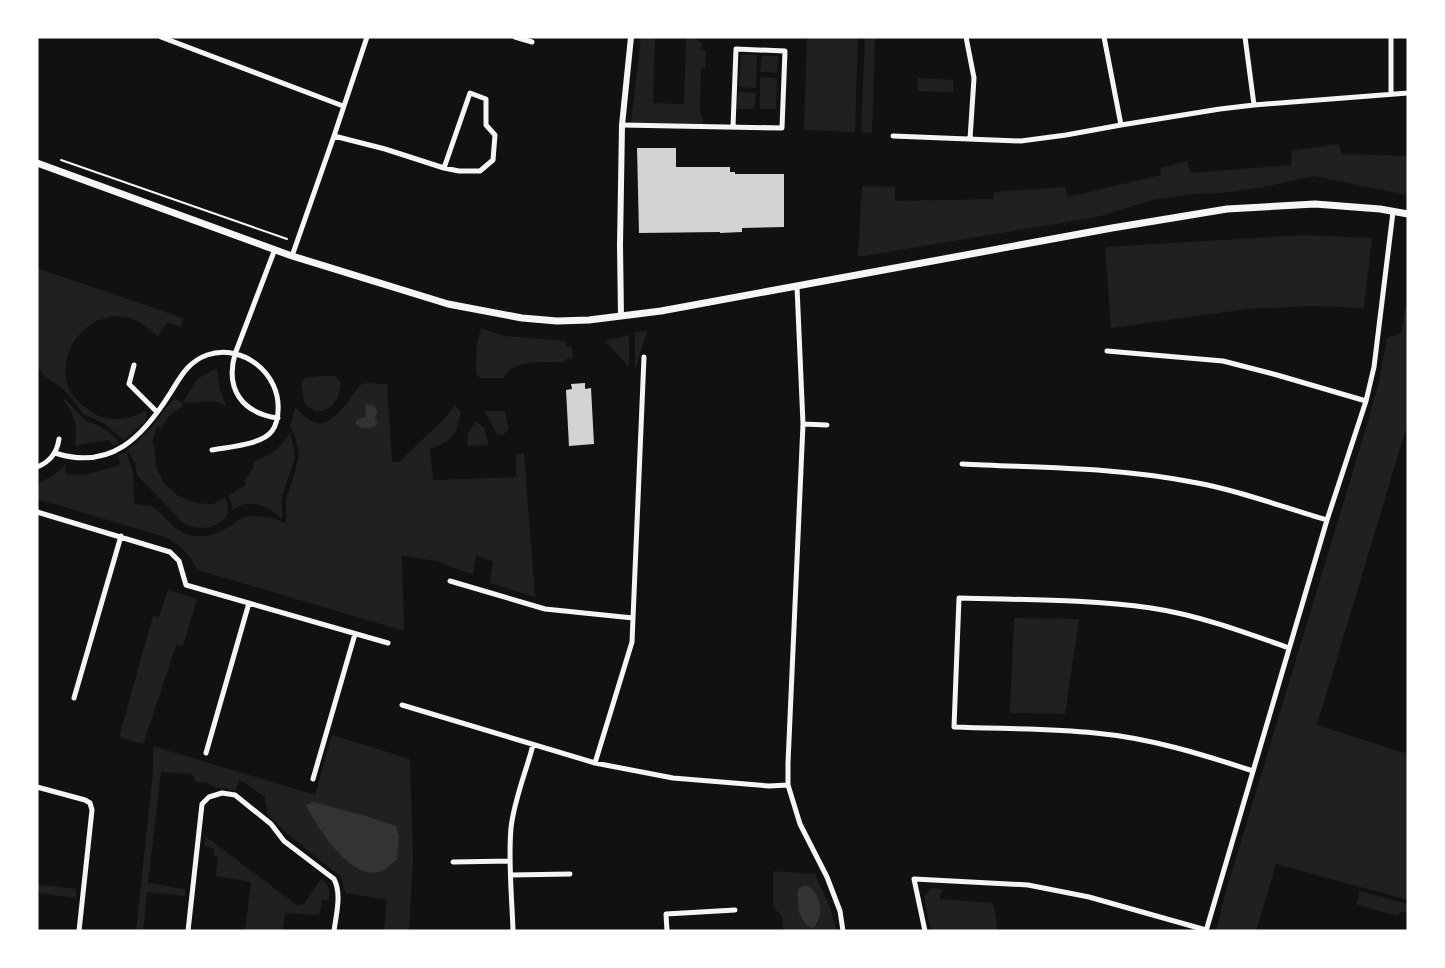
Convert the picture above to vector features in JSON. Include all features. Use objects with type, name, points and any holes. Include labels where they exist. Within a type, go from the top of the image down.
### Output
[{"type":"main road","points":[[37,163],[292,256],[448,304],[523,318],[557,321],[661,312],[1227,209],[1315,204],[1408,214]]},
{"type":"street","points":[[162,37],[343,106]]},
{"type":"street","points":[[292,256],[367,37]]},
{"type":"street","points":[[515,37],[532,42]]},
{"type":"street","points":[[621,316],[622,125],[631,37]]},
{"type":"street","points":[[966,37],[974,78],[970,139]]},
{"type":"street","points":[[1104,37],[1121,125]]},
{"type":"street","points":[[1245,37],[1254,104]]},
{"type":"street","points":[[1391,37],[1391,93]]},
{"type":"street","points":[[622,125],[782,128],[785,51],[736,49],[733,127]]},
{"type":"street","points":[[334,136],[444,168],[481,171],[493,160],[495,135],[486,125],[486,99],[470,93],[444,168]]},
{"type":"street","points":[[893,135],[1021,141],[1254,104],[1408,93]]},
{"type":"street","points":[[925,931],[914,879],[1028,885],[1089,897],[1206,931],[1326,520],[1366,401],[1374,367],[1393,212]]},
{"type":"street","points":[[275,249],[235,354],[232,379],[236,392],[253,411],[278,418]]},
{"type":"street","points":[[797,287],[803,424],[788,785],[800,824],[828,877],[840,911],[843,931]]},
{"type":"street","points":[[1107,351],[1223,361],[1366,401]]},
{"type":"street","points":[[55,453],[84,459],[110,454],[126,446],[157,412],[186,368],[208,355],[222,352],[235,354],[258,364],[267,373],[277,394],[278,418],[273,431],[265,437],[212,450]]},
{"type":"street","points":[[595,763],[632,642],[644,357]]},
{"type":"street","points":[[134,365],[129,384],[157,412]]},
{"type":"street","points":[[803,424],[827,425]]},
{"type":"street","points":[[37,467],[55,453],[59,439]]},
{"type":"street","points":[[962,464],[1135,473],[1194,482],[1326,520]]},
{"type":"street","points":[[37,512],[170,552],[179,561],[186,585],[388,643]]},
{"type":"street","points":[[74,698],[121,536]]},
{"type":"street","points":[[450,581],[545,609],[633,618]]},
{"type":"street","points":[[1253,771],[1155,742],[1107,735],[954,727],[959,598],[1152,608],[1213,622],[1289,648]]},
{"type":"street","points":[[206,753],[249,603]]},
{"type":"street","points":[[313,779],[355,634]]},
{"type":"street","points":[[402,705],[595,763],[673,778],[769,786],[788,785]]},
{"type":"street","points":[[513,931],[511,827],[533,745]]},
{"type":"street","points":[[37,787],[90,803],[92,810],[79,931]]},
{"type":"street","points":[[188,931],[202,804],[209,797],[222,793],[235,795],[271,824],[284,841],[334,879],[338,885],[338,894],[334,931]]},
{"type":"street","points":[[453,862],[510,861]]},
{"type":"street","points":[[511,875],[569,874]]},
{"type":"street","points":[[667,931],[666,914],[735,910]]},
{"type":"path","points":[[63,161],[297,243]]},
{"type":"shaded area","points":[[641,37],[655,37],[653,103],[684,104],[686,37],[695,37],[703,44],[700,50],[706,51],[705,68],[701,68],[700,112],[704,124],[631,123]]},
{"type":"shaded area","points":[[807,37],[858,37],[855,132],[804,130]]},
{"type":"shaded area","points":[[865,37],[875,37],[872,133],[861,132]]},
{"type":"shaded area","points":[[741,55],[757,55],[756,88],[739,87]]},
{"type":"shaded area","points":[[762,56],[778,56],[777,73],[760,72]]},
{"type":"shaded area","points":[[760,77],[777,78],[776,109],[760,109]]},
{"type":"shaded area","points":[[918,78],[953,80],[953,92],[918,91]]},
{"type":"shaded area","points":[[738,92],[756,93],[754,109],[737,109]]},
{"type":"shaded area","points":[[1338,144],[1342,154],[1408,156],[1408,195],[1314,176],[1258,188],[1152,200],[1097,217],[858,257],[862,186],[895,187],[895,201],[993,199],[994,192],[1065,187],[1068,197],[1161,175],[1160,168],[1187,161],[1191,173],[1291,165],[1292,151]]},
{"type":"shaded area","points":[[1304,235],[1372,238],[1364,308],[1311,306],[1247,309],[1111,328],[1105,247]]},
{"type":"shaded area","points":[[37,268],[183,318],[181,327],[167,323],[158,336],[134,320],[110,317],[84,330],[74,341],[68,354],[66,369],[67,383],[78,402],[101,417],[114,419],[128,418],[146,410],[146,421],[124,440],[103,423],[83,414],[72,398],[45,377],[37,367]]},
{"type":"shaded area","points":[[1408,293],[1408,422],[1317,725],[1408,754],[1408,900],[1276,864],[1256,931],[1216,931],[1369,418],[1387,338],[1401,333]]},
{"type":"shaded area","points":[[481,328],[504,336],[565,341],[567,347],[572,347],[573,358],[566,359],[565,362],[522,364],[508,372],[504,378],[480,378],[476,374],[476,363]]},
{"type":"shaded area","points":[[647,331],[636,367],[635,367],[635,332]]},
{"type":"shaded area","points":[[629,335],[629,367],[605,341]]},
{"type":"shaded area","points":[[217,368],[220,390],[227,406],[209,401],[183,402],[197,379]]},
{"type":"shaded area","points":[[335,376],[341,382],[334,403],[327,409],[316,412],[305,404],[301,384],[305,378]]},
{"type":"shaded area","points":[[365,383],[387,384],[392,462],[399,462],[455,405],[461,413],[455,433],[449,440],[430,449],[433,480],[516,477],[516,454],[524,453],[535,597],[490,583],[493,562],[476,555],[473,574],[437,561],[402,556],[404,631],[198,570],[175,542],[162,536],[37,499],[37,484],[66,463],[65,474],[84,475],[121,465],[118,456],[126,452],[133,471],[134,504],[154,508],[176,528],[189,535],[197,537],[214,534],[245,516],[268,517],[286,523],[286,499],[299,453],[290,426],[295,407],[311,421],[326,422],[338,413]]},
{"type":"shaded area","points":[[64,398],[86,421],[109,432],[120,443],[113,446],[109,440],[75,446],[75,422]]},
{"type":"shaded area","points":[[174,398],[183,403],[183,406],[171,414],[161,428],[157,426],[152,443],[154,463],[164,483],[177,495],[196,503],[213,504],[225,498],[227,514],[223,520],[210,527],[184,524],[137,475],[128,450],[151,428]]},
{"type":"shaded area","points":[[366,404],[376,408],[377,422],[376,426],[362,428],[355,422],[366,417]]},
{"type":"shaded area","points":[[484,411],[505,411],[509,429],[503,435],[497,434]]},
{"type":"shaded area","points":[[476,421],[484,428],[489,445],[467,446],[468,433]]},
{"type":"shaded area","points":[[290,433],[295,458],[282,496],[282,520],[271,510],[258,505],[244,504],[231,511],[232,505],[228,496],[246,485],[244,481],[253,468],[254,461],[275,450]]},
{"type":"shaded area","points":[[168,590],[197,599],[183,646],[176,645],[143,744],[119,737],[153,616],[159,617]]},
{"type":"shaded area","points":[[1014,618],[1079,619],[1065,714],[1010,713]]},
{"type":"shaded area","points":[[332,735],[410,759],[413,859],[409,931],[384,931],[387,900],[346,893],[340,876],[285,832],[267,813],[265,797],[240,780],[235,791],[196,782],[192,774],[161,772],[148,883],[185,889],[185,896],[147,892],[143,931],[136,931],[153,772],[153,746],[315,795]]},
{"type":"shaded area","points":[[313,802],[396,826],[399,836],[397,859],[379,872],[357,868],[336,850],[318,826],[306,805]]},
{"type":"shaded area","points":[[205,836],[297,905],[304,904],[321,879],[327,883],[329,901],[322,900],[319,915],[285,913],[282,931],[245,931],[251,882],[216,876],[218,858],[214,856],[214,849],[205,846]]},
{"type":"shaded area","points":[[773,871],[815,874],[837,931],[783,931],[782,917],[773,906]],"holes":[[[797,892],[820,915],[818,925],[805,924],[799,913]]]},
{"type":"shaded area","points":[[37,884],[76,889],[76,898],[37,893]]},
{"type":"shaded area","points":[[805,885],[815,892],[820,904],[819,917],[813,928],[805,924],[799,913],[797,892]]},
{"type":"shaded area","points":[[932,888],[942,889],[940,899],[993,903],[998,931],[931,931],[924,896]]},
{"type":"shaded area","points":[[1360,891],[1408,904],[1408,913],[1403,911],[1397,916],[1356,904]]},
{"type":"building","points":[[637,148],[676,148],[676,167],[730,167],[730,172],[735,174],[784,174],[784,227],[742,228],[742,232],[720,233],[639,233]]},
{"type":"building","points":[[585,383],[585,389],[591,388],[594,444],[569,446],[566,390],[572,389],[571,384]]}]
